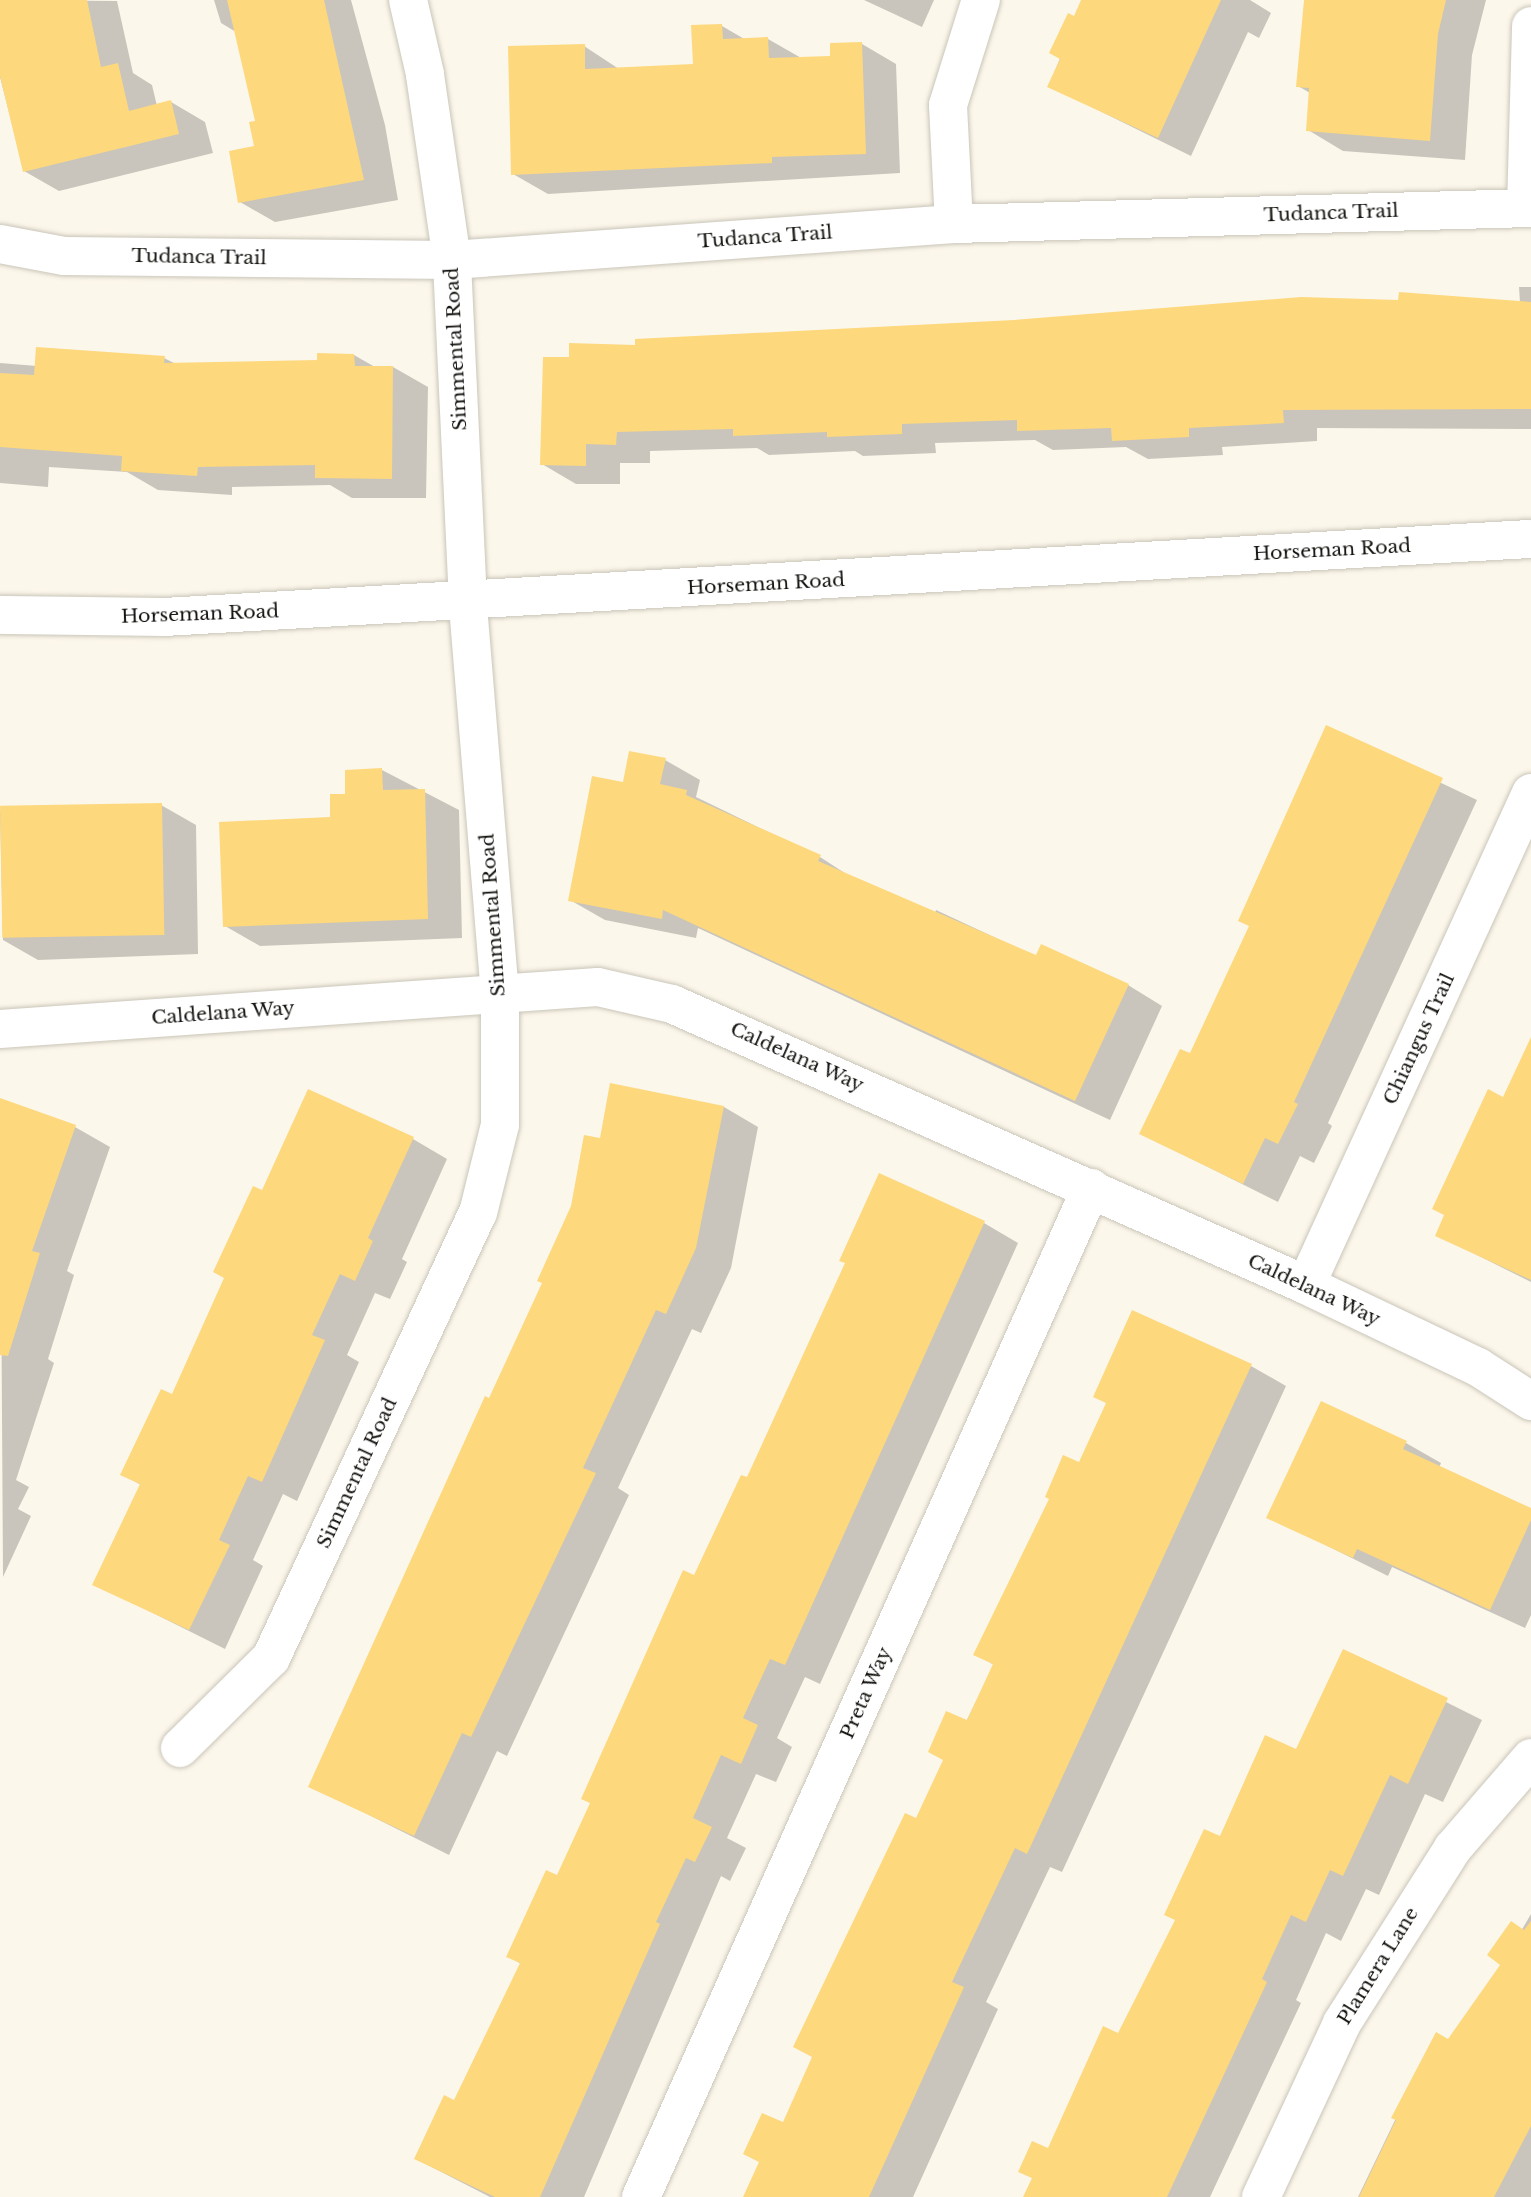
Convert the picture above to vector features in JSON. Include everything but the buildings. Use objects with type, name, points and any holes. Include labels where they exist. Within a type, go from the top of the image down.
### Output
[{"type":"street","name":"Simmental Road","points":[[180,1748],[271,1658],[478,1213],[500,1125],[500,995],[468,601],[452,260],[425,74],[408,0]]},
{"type":"street","points":[[954,224],[948,105],[981,0]]},
{"type":"street","points":[[1529,208],[1527,35],[1531,26]]},
{"type":"street","name":"Tudanca Trail","points":[[0,244],[64,256],[452,260],[954,224],[1529,208]]},
{"type":"street","name":"Horseman Road","points":[[0,615],[164,617],[1531,539]]},
{"type":"street","name":"Chiangus Trail","points":[[1306,1285],[1531,793]]},
{"type":"street","name":"Caldelana Way","points":[[0,1028],[598,987],[673,1004],[1306,1285],[1478,1367],[1531,1401]]},
{"type":"street","name":"Preta Way","points":[[641,2197],[1091,1188]]},
{"type":"street","name":"Plamera Lane","points":[[1261,2197],[1342,2023],[1453,1848],[1531,1758]]}]
